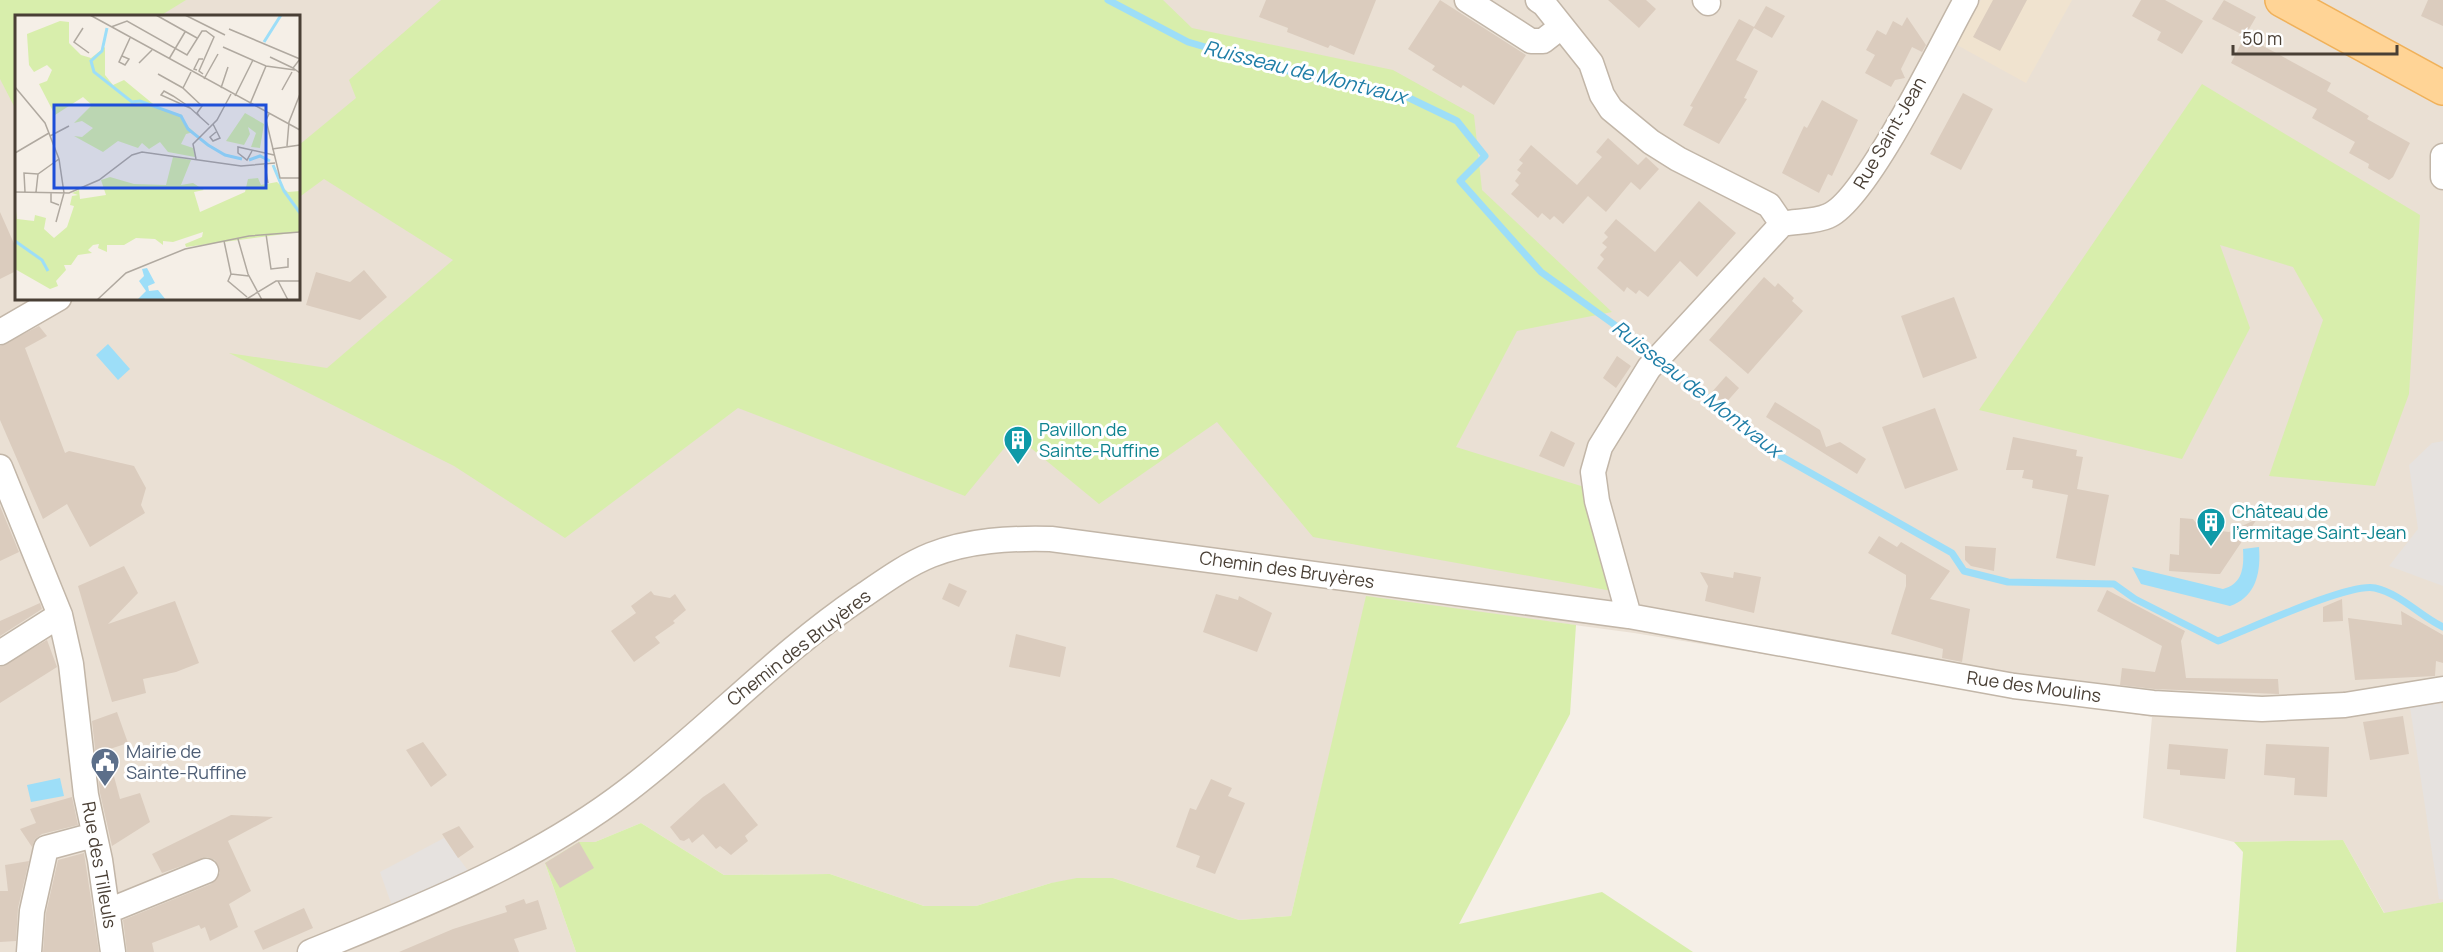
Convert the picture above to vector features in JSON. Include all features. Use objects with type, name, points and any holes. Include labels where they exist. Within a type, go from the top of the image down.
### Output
[{"type":"main road","points":[[2282,0],[2443,88]]},
{"type":"street","points":[[1467,0],[1531,41],[1544,41],[1561,27]]},
{"type":"street","points":[[1538,0],[1591,63],[1602,95],[1611,109],[1651,142],[1678,159],[1769,206],[1782,224],[1649,368],[1600,447],[1593,472],[1597,501],[1629,616]]},
{"type":"street","name":"Rue Saint-Jean","points":[[1782,224],[1828,216],[1847,203],[1870,173],[1966,0]]},
{"type":"street","points":[[2443,156],[2443,177]]},
{"type":"street","points":[[0,332],[56,300]]},
{"type":"street","name":"Rue des Tilleuls","points":[[0,467],[60,615],[71,664],[86,795],[108,911],[113,952]]},
{"type":"street","name":"Chemin des Bruyères","points":[[310,952],[439,898],[572,829],[628,790],[831,617],[899,571],[930,555],[957,547],[1014,538],[1051,539],[1629,616]]},
{"type":"street","points":[[0,653],[60,615]]},
{"type":"street","name":"Rue des Moulins","points":[[1629,616],[2014,686],[2153,703],[2262,709],[2345,705],[2443,689]]},
{"type":"street","points":[[29,952],[32,911],[46,848],[94,835]]},
{"type":"street","points":[[108,911],[206,871]]},
{"type":"shaded area","points":[[0,0],[2443,0],[2443,902],[2385,914],[2343,840],[2234,842],[2143,818],[2152,717],[1634,633],[1367,597],[1291,916],[1239,920],[1113,878],[1051,883],[976,906],[924,906],[830,874],[724,875],[641,823],[595,842],[579,843],[545,863],[576,952],[0,952]]},
{"type":"shaded area","points":[[1981,0],[2072,0],[2026,83],[1957,45]]},
{"type":"shaded area","points":[[2443,441],[2443,586],[2389,566],[2418,529],[2409,465],[2432,443]]},
{"type":"shaded area","points":[[2441,703],[2443,711],[2443,899],[2439,899],[2410,707]]},
{"type":"shaded area","points":[[444,838],[469,872],[392,906],[380,872]]},
{"type":"green space","points":[[0,0],[186,0],[162,15],[15,15],[15,108],[0,79]]},
{"type":"green space","points":[[441,0],[1163,0],[1192,28],[1393,70],[1474,115],[1482,190],[1612,312],[1517,331],[1456,447],[1594,490],[1623,593],[1313,537],[1217,422],[1099,504],[1015,435],[965,496],[738,408],[565,538],[454,466],[229,353],[327,368],[453,260],[324,179],[300,197],[300,144],[356,98],[349,80]]},
{"type":"green space","points":[[2202,84],[2420,215],[2409,394],[2375,486],[2269,476],[2323,320],[2293,267],[2220,245],[2250,328],[2182,459],[1979,410]]},
{"type":"green space","points":[[1366,596],[1576,625],[1570,714],[1459,924],[1602,892],[1693,952],[576,952],[545,863],[579,842],[595,842],[641,823],[724,875],[830,874],[924,906],[976,906],[1051,883],[1077,878],[1113,878],[1239,920],[1291,916]]},
{"type":"green space","points":[[2343,840],[2384,913],[2443,902],[2443,952],[2236,952],[2243,852],[2234,842]]},
{"type":"water","points":[[108,344],[130,369],[118,380],[96,355]]},
{"type":"water","points":[[2259,547],[2258,575],[2255,583],[2246,597],[2230,606],[2141,584],[2132,567],[2223,589],[2235,583],[2241,574],[2243,549]]},
{"type":"water","points":[[60,778],[64,796],[31,802],[27,785]]},
{"type":"building","points":[[1266,0],[1376,0],[1354,55],[1330,45],[1328,48],[1287,32],[1288,28],[1259,17]]},
{"type":"building","points":[[1440,0],[1526,55],[1494,105],[1463,85],[1461,88],[1432,70],[1435,66],[1408,49]]},
{"type":"building","points":[[1608,0],[1646,0],[1656,9],[1639,28]]},
{"type":"building","points":[[1993,0],[2027,0],[2000,51],[1973,37]]},
{"type":"building","points":[[2141,0],[2165,0],[2203,21],[2182,54],[2157,40],[2161,32],[2132,16]]},
{"type":"building","points":[[2224,0],[2256,17],[2245,36],[2212,19]]},
{"type":"building","points":[[2428,0],[2443,0],[2443,26],[2421,16]]},
{"type":"building","points":[[1766,6],[1785,16],[1772,38],[1754,28],[1736,60],[1758,71],[1744,98],[1747,99],[1719,144],[1683,125],[1693,107],[1690,106],[1739,19],[1754,27]]},
{"type":"building","points":[[1907,17],[1926,45],[1922,52],[1912,47],[1901,69],[1905,78],[1895,80],[1891,87],[1865,73],[1875,55],[1866,50],[1877,30],[1886,35],[1893,21],[1902,26]]},
{"type":"building","points":[[2245,36],[2331,83],[2327,91],[2369,116],[2367,119],[2410,143],[2393,177],[2389,180],[2368,168],[2369,164],[2349,153],[2355,142],[2312,118],[2317,109],[2231,63]]},
{"type":"building","points":[[1963,93],[1993,109],[1961,170],[1930,154]]},
{"type":"building","points":[[1822,100],[1858,120],[1832,176],[1828,174],[1819,193],[1782,173],[1804,126],[1807,128]]},
{"type":"building","points":[[1608,138],[1638,165],[1646,157],[1659,169],[1640,190],[1631,182],[1606,212],[1588,196],[1563,224],[1554,216],[1550,220],[1542,213],[1538,218],[1511,194],[1519,185],[1515,181],[1521,173],[1517,170],[1523,163],[1519,160],[1531,145],[1577,185],[1602,157],[1596,152]]},
{"type":"building","points":[[1699,201],[1736,233],[1697,277],[1680,261],[1648,297],[1639,290],[1636,294],[1627,287],[1624,292],[1597,268],[1604,259],[1600,255],[1607,247],[1602,243],[1608,237],[1604,233],[1616,219],[1655,252]]},
{"type":"building","points":[[0,212],[15,246],[15,272],[0,279]]},
{"type":"building","points":[[364,270],[387,297],[360,320],[306,305],[316,272],[350,282]]},
{"type":"building","points":[[1764,277],[1775,287],[1778,283],[1794,298],[1792,301],[1803,311],[1748,374],[1709,340]]},
{"type":"building","points":[[1954,297],[1977,358],[1923,378],[1901,316]]},
{"type":"building","points":[[39,326],[47,336],[25,348],[65,453],[69,451],[134,466],[146,488],[141,505],[145,513],[90,547],[67,504],[43,519],[0,420],[0,346]]},
{"type":"building","points":[[1617,356],[1631,366],[1616,388],[1603,378]]},
{"type":"building","points":[[1726,376],[1739,388],[1724,405],[1711,393]]},
{"type":"building","points":[[1775,402],[1820,430],[1826,447],[1840,442],[1866,459],[1857,474],[1766,417]]},
{"type":"building","points":[[1935,408],[1958,470],[1905,489],[1882,427]]},
{"type":"building","points":[[1551,431],[1575,443],[1564,467],[1539,456]]},
{"type":"building","points":[[2013,437],[2077,450],[2076,456],[2083,457],[2077,489],[2109,495],[2095,566],[2056,558],[2068,495],[2032,488],[2033,480],[2022,478],[2024,470],[2006,470]]},
{"type":"building","points":[[0,506],[19,552],[0,561]]},
{"type":"building","name":"Château de l'ermitage Saint-Jean","points":[[2180,518],[2193,519],[2200,528],[2229,532],[2257,519],[2220,574],[2215,574],[2169,571],[2170,554],[2179,555]]},
{"type":"building","points":[[1879,536],[1897,547],[1901,542],[1950,571],[1930,599],[1970,609],[1962,662],[1942,658],[1943,649],[1891,634],[1906,586],[1906,575],[1868,553]]},
{"type":"building","points":[[1965,546],[1996,548],[1994,571],[1971,566],[1965,560]]},
{"type":"building","points":[[124,566],[138,593],[108,624],[175,601],[199,663],[176,672],[143,679],[146,693],[112,702],[78,586]]},
{"type":"building","points":[[1700,572],[1733,578],[1734,572],[1761,577],[1754,613],[1705,601],[1708,586]]},
{"type":"building","points":[[949,583],[967,591],[959,607],[942,599]]},
{"type":"building","points":[[2107,590],[2185,631],[2181,641],[2186,678],[2278,679],[2279,694],[2154,689],[2120,685],[2122,668],[2155,672],[2162,646],[2097,611]]},
{"type":"building","points":[[651,591],[654,595],[670,598],[675,594],[686,610],[673,621],[675,623],[655,637],[660,643],[634,662],[611,631],[636,613],[631,606]]},
{"type":"building","points":[[1216,594],[1238,600],[1239,596],[1272,613],[1257,652],[1203,632]]},
{"type":"building","points":[[2342,599],[2343,621],[2323,622],[2323,607]]},
{"type":"building","points":[[40,603],[42,609],[0,636],[0,621]]},
{"type":"building","points":[[2401,611],[2443,635],[2443,663],[2436,661],[2435,676],[2355,680],[2348,618],[2402,625]]},
{"type":"building","points":[[1016,634],[1066,647],[1060,677],[1009,667]]},
{"type":"building","points":[[47,640],[57,667],[0,703],[0,667]]},
{"type":"building","points":[[117,712],[128,743],[107,750],[120,799],[140,793],[150,822],[112,846],[100,793],[92,721]]},
{"type":"building","points":[[2403,716],[2409,754],[2370,760],[2363,722]]},
{"type":"building","points":[[423,742],[447,775],[431,787],[406,750]]},
{"type":"building","points":[[2169,744],[2228,749],[2225,779],[2180,775],[2180,770],[2167,769]]},
{"type":"building","points":[[2266,744],[2329,747],[2327,797],[2294,795],[2295,778],[2264,775]]},
{"type":"building","points":[[1211,779],[1232,788],[1228,796],[1245,803],[1215,874],[1196,867],[1200,856],[1176,847],[1190,808],[1196,810]]},
{"type":"building","points":[[724,783],[758,825],[745,836],[748,841],[731,855],[720,846],[716,849],[703,834],[692,843],[689,838],[684,841],[680,840],[670,827],[703,797]]},
{"type":"building","points":[[72,797],[78,825],[42,834],[35,839],[32,847],[20,829],[36,823],[30,809]]},
{"type":"building","points":[[231,815],[273,817],[228,841],[251,891],[229,904],[238,927],[210,941],[205,927],[201,929],[199,925],[152,943],[154,952],[127,952],[123,920],[211,884],[220,873],[215,860],[207,857],[162,873],[152,854]]},
{"type":"building","points":[[459,826],[474,847],[458,858],[442,834]]},
{"type":"building","points":[[579,842],[594,868],[560,888],[545,863]]},
{"type":"building","points":[[84,853],[99,952],[43,952],[46,913],[58,860]]},
{"type":"building","points":[[29,861],[18,908],[16,941],[0,942],[0,891],[8,891],[5,865]]},
{"type":"building","points":[[524,899],[526,904],[538,900],[547,929],[514,939],[519,952],[399,952],[453,929],[507,912],[505,906]]},
{"type":"building","points":[[304,908],[313,928],[263,950],[254,931]]},
{"type":"waterway","name":"Ruisseau de Montvaux","points":[[1108,0],[1188,42],[1305,76],[1403,95],[1457,121],[1485,156],[1460,181],[1541,272],[1644,346],[1772,451],[1952,553],[1964,571],[2008,582],[2114,584],[2135,599],[2218,641],[2322,599],[2362,588],[2375,588],[2393,595],[2443,627]]},
{"type":"place","name":"Pavillon de Sainte-Ruffine","points":[[1018,466]]},
{"type":"place","name":"Château de l'ermitage Saint-Jean","points":[[2211,548]]},
{"type":"place","name":"Mairie de Sainte-Ruffine","points":[[105,788]]}]
